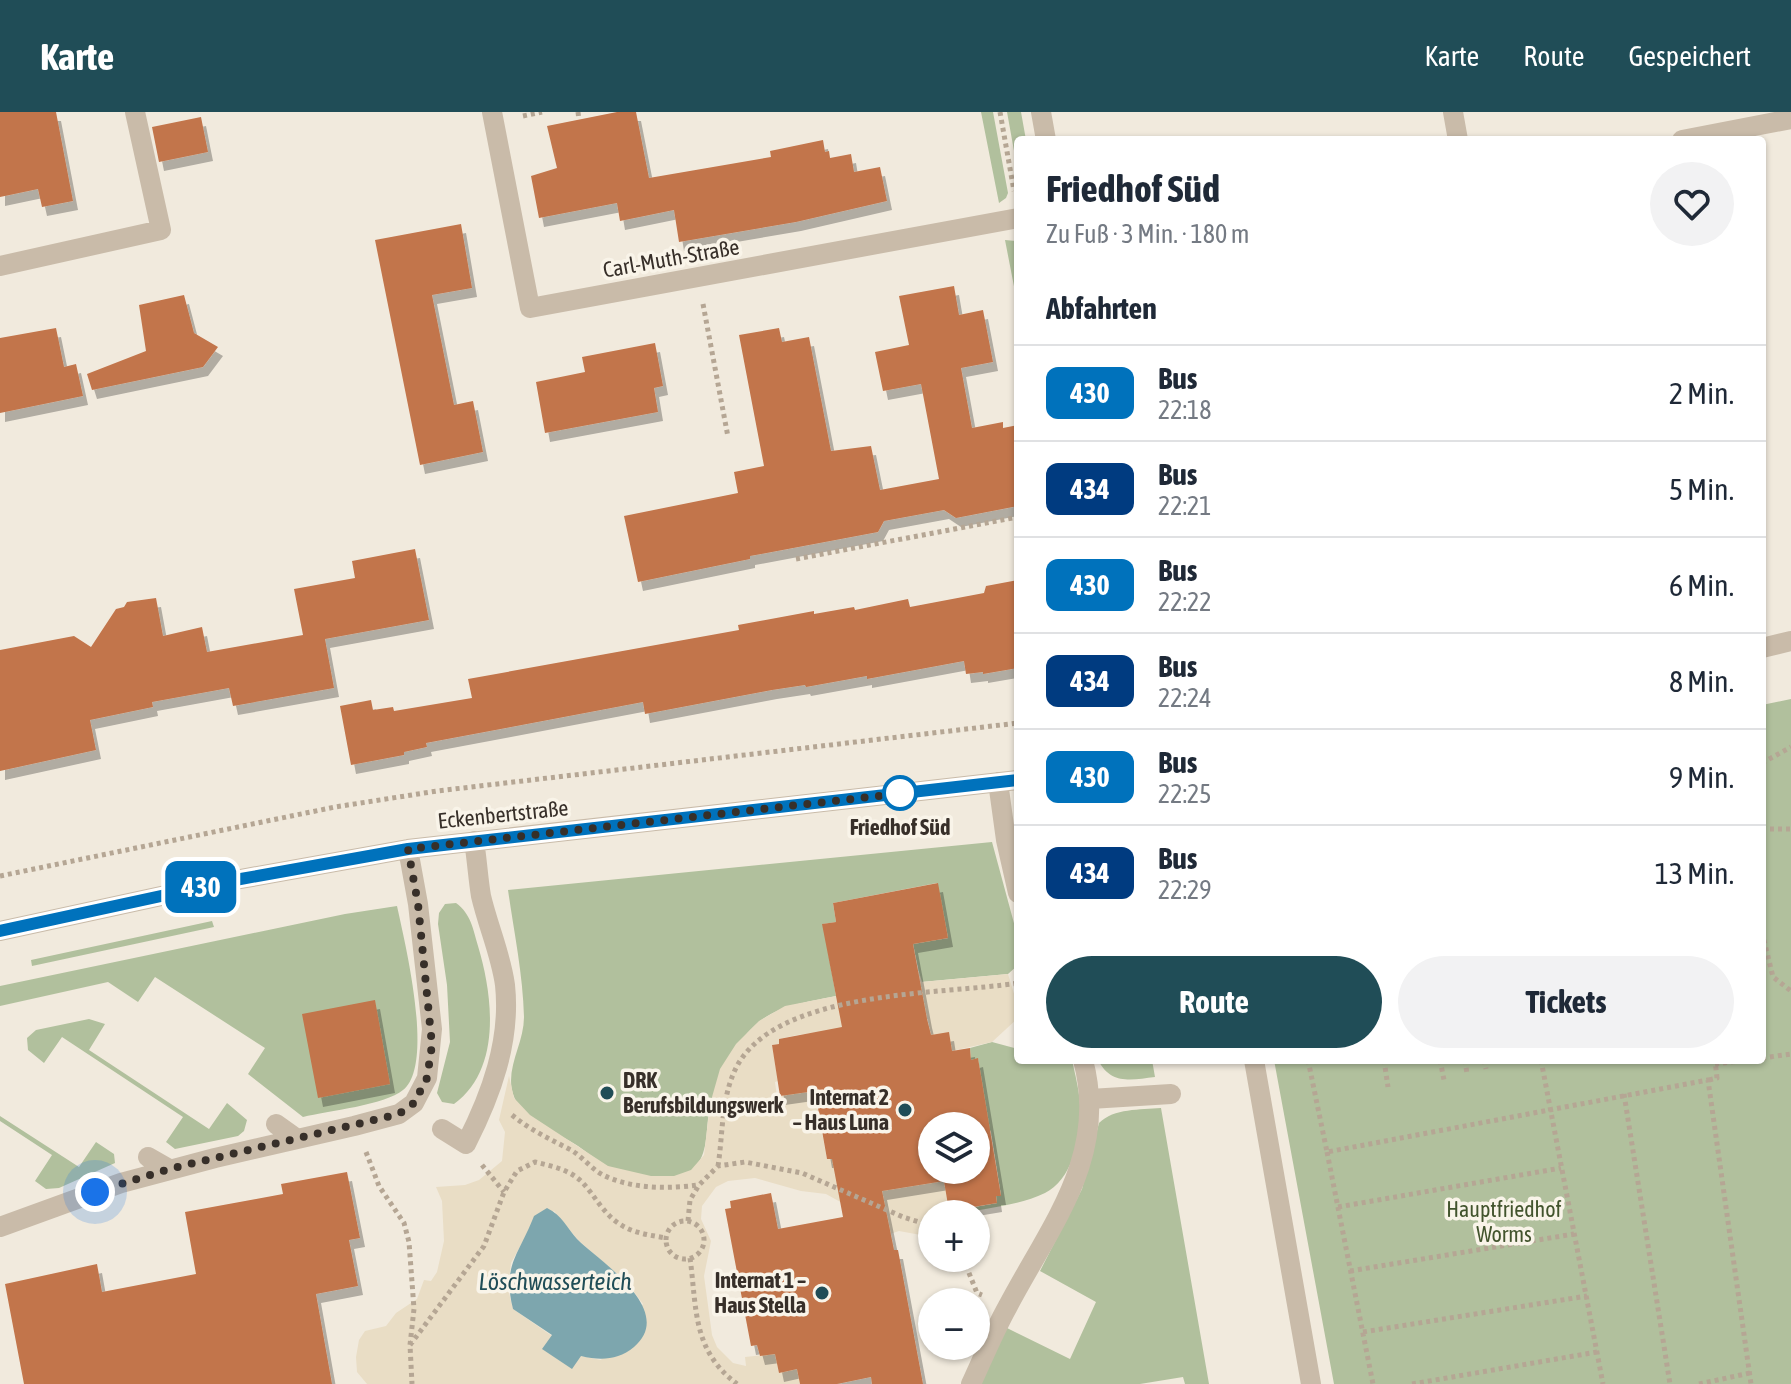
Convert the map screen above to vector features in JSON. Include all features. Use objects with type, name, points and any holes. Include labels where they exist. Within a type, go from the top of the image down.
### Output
[{"type":"street","points":[[0,266],[161,230],[135,112]]},
{"type":"street","name":"Carl-Muth-Straße","points":[[492,112],[530,308],[698,277],[1014,209]]},
{"type":"street","points":[[1041,112],[1045,136]]},
{"type":"street","points":[[1453,112],[1457,136]]},
{"type":"street","points":[[1703,136],[1791,119]]},
{"type":"street","points":[[1766,647],[1791,641]]},
{"type":"street","points":[[1008,781],[1006,840],[1014,875]]},
{"type":"street","name":"Eckenbertstraße","points":[[0,931],[235,880],[408,849],[1008,781]]},
{"type":"street","points":[[442,1129],[466,1144],[493,1083],[506,1020],[505,984],[481,894],[474,841]]},
{"type":"street","points":[[0,1227],[35,1205],[169,1169],[399,1114],[414,1103],[427,1078],[432,1029],[418,904],[408,849]]},
{"type":"street","points":[[971,1384],[1007,1307],[1059,1217],[1078,1175],[1088,1137],[1090,1099],[1084,1064]]},
{"type":"street","points":[[1255,1064],[1311,1384]]},
{"type":"street","points":[[1090,1099],[1171,1094]]},
{"type":"street","points":[[276,1124],[297,1139]]},
{"type":"street","points":[[148,1157],[169,1169]]},
{"type":"path","points":[[578,112],[579,120]]},
{"type":"path","points":[[1000,112],[1014,191]]},
{"type":"path","points":[[698,277],[728,437]]},
{"type":"path","points":[[796,559],[1014,518]]},
{"type":"path","points":[[0,876],[320,810],[437,791],[1014,723]]},
{"type":"path","points":[[1766,761],[1791,747]]},
{"type":"path","points":[[1766,829],[1791,829]]},
{"type":"path","points":[[1766,948],[1773,977],[1791,991]]},
{"type":"path","points":[[718,1166],[725,1101],[736,1068],[759,1039],[790,1019],[876,999],[1014,983]]},
{"type":"path","points":[[1766,1057],[1791,1054]]},
{"type":"path","points":[[1309,1064],[1373,1384]]},
{"type":"path","points":[[1385,1064],[1388,1087]]},
{"type":"path","points":[[1441,1064],[1444,1080]]},
{"type":"path","points":[[1466,1064],[1467,1074]]},
{"type":"path","points":[[1485,1064],[1486,1069]]},
{"type":"path","points":[[1542,1064],[1603,1384]]},
{"type":"path","points":[[1327,1152],[1717,1078],[1715,1064]]},
{"type":"path","points":[[1708,1080],[1751,1384]]},
{"type":"path","points":[[493,1083],[509,1112],[525,1126],[571,1151],[604,1176],[651,1186],[674,1188],[699,1185]]},
{"type":"path","points":[[1624,1094],[1670,1384]]},
{"type":"path","points":[[354,1126],[379,1186],[404,1223],[409,1242],[414,1309],[410,1345],[412,1384]]},
{"type":"path","points":[[410,1345],[484,1246],[504,1192],[517,1171],[535,1162],[562,1169],[581,1181],[607,1214],[621,1225],[666,1238]]},
{"type":"path","points":[[688,1221],[690,1200],[699,1185],[718,1166],[745,1162],[802,1173],[918,1222]]},
{"type":"path","points":[[1338,1207],[1561,1168]]},
{"type":"path","points":[[688,1221],[701,1230],[704,1238],[698,1254],[690,1258],[673,1255],[667,1247],[666,1238],[673,1225],[688,1221]]},
{"type":"path","points":[[1350,1271],[1574,1234]]},
{"type":"path","points":[[690,1258],[701,1336],[708,1356],[722,1373],[737,1384]]},
{"type":"path","points":[[1363,1332],[1587,1296]]},
{"type":"path","points":[[1412,1384],[1597,1352]]},
{"type":"path","points":[[1699,1384],[1750,1373]]},
{"type":"green space","points":[[981,112],[993,112],[1008,193],[999,203]]},
{"type":"green space","points":[[1007,112],[1021,112],[1025,136],[1014,136],[1014,151]]},
{"type":"green space","points":[[1005,240],[1014,241],[1014,286]]},
{"type":"green space","name":"Hauptfriedhof Worms","points":[[1791,699],[1791,1384],[1334,1384],[1275,1064],[1766,1064],[1766,704]]},
{"type":"green space","points":[[992,842],[1014,923],[1014,969],[1008,974],[921,982],[913,944],[948,938],[937,883],[833,903],[836,922],[823,924],[836,996],[781,1010],[755,1025],[734,1053],[714,1096],[703,1153],[697,1165],[674,1177],[639,1176],[597,1160],[541,1125],[517,1103],[511,1075],[524,1017],[508,890]]},
{"type":"green space","points":[[456,903],[471,922],[483,966],[490,1031],[480,1072],[454,1104],[442,1102],[437,1093],[450,1042],[447,985],[438,924],[439,913],[445,904]]},
{"type":"green space","points":[[397,906],[415,1002],[417,1056],[412,1076],[403,1090],[370,1104],[303,1117],[248,1074],[265,1048],[155,977],[138,1002],[108,982],[0,1006],[0,986],[345,914]]},
{"type":"green space","points":[[212,921],[214,927],[32,966],[31,960]]},
{"type":"green space","points":[[89,1019],[105,1024],[89,1050],[209,1129],[227,1103],[247,1120],[244,1131],[238,1136],[175,1149],[166,1142],[183,1117],[62,1037],[44,1063],[28,1050],[27,1038],[36,1030]]},
{"type":"green space","points":[[992,1042],[1014,1048],[1014,1064],[1073,1064],[1080,1104],[1077,1141],[1063,1177],[1045,1193],[990,1208],[990,1204],[997,1203],[996,1196],[1001,1195],[990,1131],[990,1112],[987,1112],[978,1059],[971,1060],[970,1048]]},
{"type":"green space","points":[[1100,1064],[1153,1064],[1155,1077],[1122,1079]]},
{"type":"green space","points":[[1161,1108],[1209,1384],[1185,1384],[1183,1377],[1140,1384],[979,1384],[1007,1328],[1070,1359],[1096,1302],[1040,1271],[1082,1189],[1099,1123],[1120,1112]]},
{"type":"green space","points":[[0,1116],[79,1167],[96,1142],[114,1154],[115,1163],[59,1188],[46,1189],[35,1181],[52,1155],[0,1121]]},
{"type":"shaded area","points":[[919,972],[922,982],[1008,974],[1014,994],[1014,1022],[992,1042],[952,1051],[931,1035],[928,1019],[797,1035],[779,1039],[779,1044],[772,1045],[778,1081],[775,1082],[777,1097],[820,1086],[827,1159],[832,1159],[877,1192],[918,1182],[948,1184],[949,1200],[918,1200],[918,1234],[899,1231],[881,1237],[853,1209],[826,1194],[801,1191],[755,1178],[728,1181],[716,1187],[702,1206],[701,1219],[711,1241],[704,1276],[712,1335],[717,1347],[733,1363],[746,1366],[745,1357],[775,1354],[779,1372],[797,1369],[800,1384],[367,1384],[357,1372],[359,1340],[365,1331],[386,1326],[396,1313],[417,1299],[424,1280],[431,1281],[437,1272],[444,1241],[442,1201],[436,1187],[465,1185],[479,1180],[502,1161],[505,1132],[499,1120],[509,1076],[514,1098],[530,1115],[608,1166],[651,1176],[674,1176],[691,1170],[704,1155],[710,1104],[720,1069],[736,1044],[759,1021],[785,1006],[836,996],[835,988]],"holes":[[[554,1211],[578,1240],[628,1284],[643,1304],[601,1360],[581,1356],[513,1309],[508,1289],[511,1263],[527,1234]]]},
{"type":"water","name":"Löschwasserteich","points":[[547,1208],[557,1214],[577,1239],[630,1287],[641,1302],[646,1318],[645,1333],[634,1347],[622,1355],[595,1359],[581,1356],[572,1369],[542,1349],[552,1335],[513,1309],[510,1281],[514,1261],[534,1216]]},
{"type":"building","points":[[0,112],[56,112],[73,201],[42,207],[38,189],[0,197]]},
{"type":"building","points":[[617,112],[636,112],[649,178],[771,157],[770,151],[823,140],[825,152],[829,151],[830,158],[851,154],[854,172],[880,167],[887,201],[796,222],[679,242],[674,210],[620,221],[617,203],[539,218],[531,176],[557,168],[547,126]]},
{"type":"building","points":[[201,117],[208,152],[159,162],[152,127]]},
{"type":"building","points":[[461,224],[472,288],[432,295],[454,405],[473,401],[483,452],[420,465],[375,240]]},
{"type":"building","points":[[954,286],[959,315],[983,310],[993,362],[961,368],[972,428],[1003,422],[1003,428],[1014,426],[1014,507],[956,518],[944,510],[884,521],[878,532],[750,556],[750,559],[638,582],[624,516],[738,493],[734,472],[764,466],[739,335],[779,328],[782,342],[809,337],[831,451],[871,446],[880,490],[939,479],[921,384],[883,391],[875,352],[909,345],[899,296]]},
{"type":"building","points":[[184,295],[194,333],[218,347],[203,367],[92,390],[87,374],[146,351],[139,305]]},
{"type":"building","points":[[56,328],[64,367],[76,364],[83,396],[0,413],[0,338]]},
{"type":"building","points":[[655,343],[663,386],[654,388],[658,412],[545,433],[536,382],[585,372],[582,357]]},
{"type":"building","points":[[415,549],[429,620],[325,639],[334,688],[233,706],[229,688],[152,702],[153,707],[90,720],[96,750],[0,771],[0,650],[74,636],[91,647],[116,609],[124,607],[127,602],[156,598],[163,636],[202,627],[207,652],[303,635],[294,589],[355,578],[352,561]]},
{"type":"building","points":[[1014,581],[1014,669],[966,674],[964,661],[867,679],[867,676],[772,690],[645,714],[643,702],[426,743],[427,747],[404,752],[404,755],[351,765],[340,706],[371,700],[373,710],[393,707],[394,711],[472,698],[468,679],[739,630],[738,625],[814,611],[814,614],[854,607],[855,610],[908,599],[910,607],[984,593],[986,586]]},
{"type":"building","points":[[938,883],[948,938],[913,944],[927,1019],[931,1035],[949,1032],[952,1051],[970,1048],[971,1060],[978,1058],[987,1112],[918,1112],[918,1184],[925,1184],[882,1191],[894,1250],[898,1250],[923,1384],[872,1384],[871,1377],[837,1384],[800,1384],[797,1369],[779,1373],[775,1354],[760,1356],[757,1345],[751,1346],[725,1209],[731,1208],[730,1201],[771,1193],[778,1229],[843,1217],[832,1159],[827,1159],[815,1091],[780,1096],[772,1045],[779,1044],[779,1039],[842,1027],[822,924],[836,922],[833,903]]},
{"type":"building","points":[[375,1000],[390,1084],[318,1098],[302,1014]]},
{"type":"building","points":[[990,1130],[1001,1196],[996,1196],[997,1203],[990,1204],[990,1200],[947,1200],[944,1184],[990,1184]]},
{"type":"building","points":[[347,1172],[360,1238],[349,1240],[358,1286],[316,1294],[332,1384],[24,1384],[5,1284],[97,1264],[102,1292],[196,1274],[185,1212],[283,1194],[281,1184]]},
{"type":"bus line","name":"430","points":[[0,931],[235,880],[408,849],[1014,780]]},
{"type":"place","name":"Friedhof Süd","points":[[900,793]]},
{"type":"place","name":"DRK Berufsbildungswerk","points":[[607,1093]]},
{"type":"place","name":"Internat 2 – Haus Luna","points":[[905,1110]]},
{"type":"place","name":"Internat 1 – Haus Stella","points":[[822,1293]]},
{"type":"route","points":[[95,1192],[169,1169],[399,1114],[414,1103],[427,1078],[432,1029],[418,904],[408,849],[905,793],[900,793]]}]
